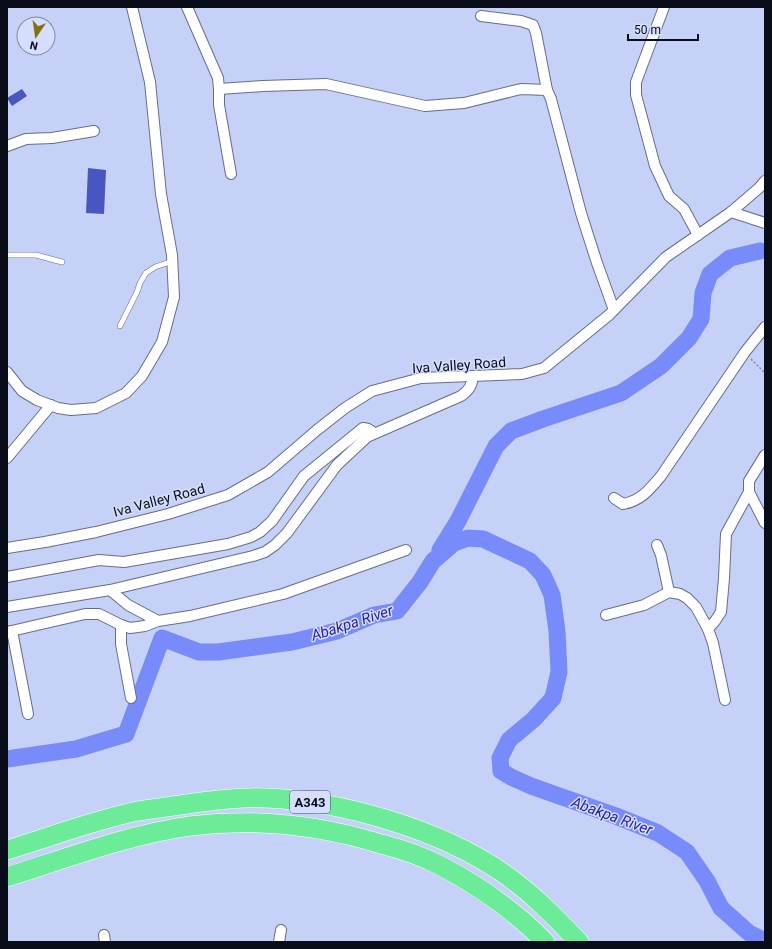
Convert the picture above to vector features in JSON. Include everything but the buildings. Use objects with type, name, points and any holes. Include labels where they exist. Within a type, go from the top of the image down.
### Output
[{"type":"highway","name":"A343","points":[[7,850],[96,822],[138,811],[224,799],[264,798],[301,800],[339,807],[379,818],[421,832],[463,850],[503,873],[536,898],[579,942]]},
{"type":"highway","name":"A343","points":[[7,878],[116,842],[155,832],[190,826],[230,823],[273,823],[315,828],[361,837],[399,849],[439,865],[476,885],[506,907],[545,942]]},
{"type":"street","points":[[7,372],[22,390],[37,400],[58,408],[71,410],[96,408],[126,393],[142,376],[162,342],[174,297],[173,261],[161,194],[150,82],[132,7]]},
{"type":"street","points":[[187,7],[218,78],[219,105],[231,174]]},
{"type":"street","points":[[664,7],[636,82],[636,95],[655,166],[669,196],[684,209],[698,235]]},
{"type":"street","points":[[482,16],[521,21],[533,25],[547,90],[551,99],[581,213],[614,310]]},
{"type":"street","points":[[219,89],[326,84],[350,88],[425,106],[464,103],[521,89],[547,90]]},
{"type":"street","points":[[7,146],[26,139],[52,138],[94,131]]},
{"type":"street","name":"Iva Valley Road","points":[[7,548],[103,530],[168,514],[228,495],[268,472],[345,408],[372,391],[421,378],[522,374],[544,368],[614,310],[666,257],[763,188]]},
{"type":"street","points":[[731,212],[765,223]]},
{"type":"street","points":[[614,498],[623,504],[629,503],[638,499],[652,487],[745,352],[765,327]]},
{"type":"street","points":[[7,607],[110,590],[265,552],[275,545],[287,533],[337,465],[367,437],[461,396],[469,390],[472,384],[473,376]]},
{"type":"street","points":[[7,458],[51,405]]},
{"type":"street","points":[[7,578],[99,560],[124,562],[228,544],[251,537],[260,532],[272,521],[304,476],[312,468],[363,428],[368,429],[374,434]]},
{"type":"street","points":[[708,629],[720,612],[724,578],[726,534],[748,492],[749,481],[765,455]]},
{"type":"street","points":[[748,492],[765,523]]},
{"type":"street","points":[[657,544],[661,555],[669,592]]},
{"type":"street","points":[[28,714],[10,632],[85,614],[98,614],[130,628],[145,626],[158,621],[190,616],[283,594],[406,550]]},
{"type":"street","points":[[110,590],[128,605],[158,621]]},
{"type":"street","points":[[606,615],[644,605],[669,592],[680,594],[687,598],[696,607],[708,629],[713,643],[725,700]]},
{"type":"street","points":[[121,625],[121,644],[131,698]]},
{"type":"street","points":[[280,942],[281,930]]},
{"type":"lane","points":[[7,254],[36,255],[62,262]]},
{"type":"lane","points":[[120,326],[146,273],[155,267],[173,261]]},
{"type":"path","points":[[745,352],[765,373]]},
{"type":"waterway","points":[[440,550],[458,521],[496,446],[511,431],[621,393],[661,366],[689,338],[701,319],[703,293],[710,274],[730,258],[760,251]]},
{"type":"waterway","name":"Abakpa River","points":[[7,759],[76,749],[126,734],[162,638],[199,652],[218,652],[292,642],[337,631],[374,615],[397,611],[420,582],[433,561],[454,543],[468,538],[483,539],[530,561],[543,575],[552,595],[557,631],[559,672],[553,698],[534,719],[509,740],[500,758],[501,771],[531,786],[616,816],[658,833],[687,852],[707,881],[721,908],[749,933],[765,941]]}]
